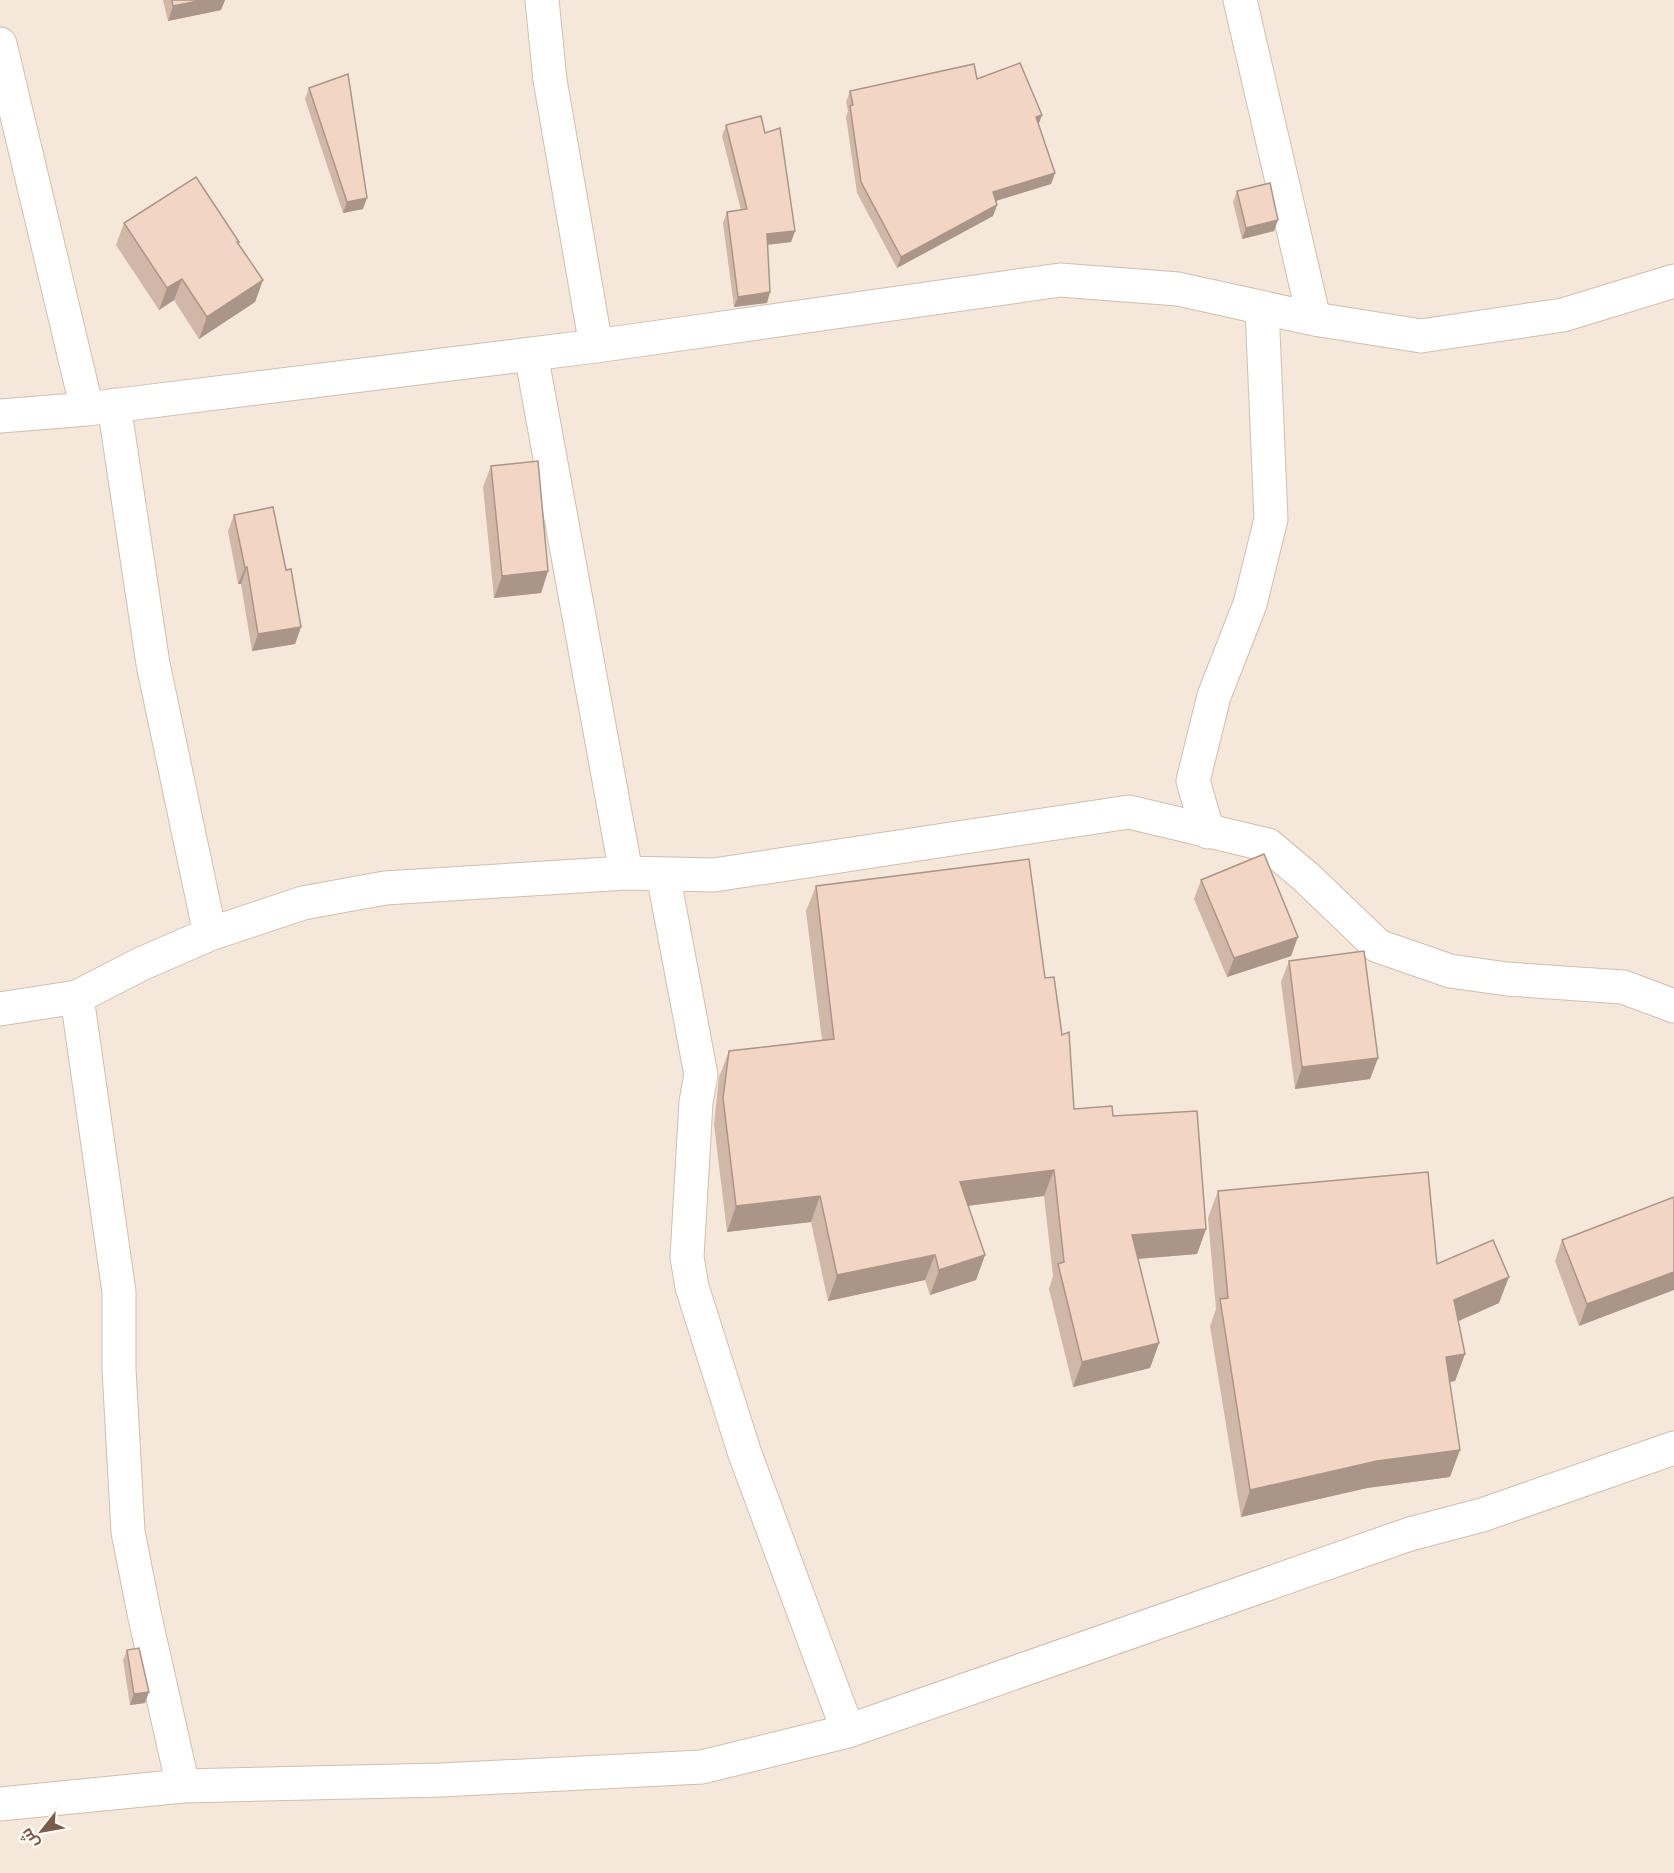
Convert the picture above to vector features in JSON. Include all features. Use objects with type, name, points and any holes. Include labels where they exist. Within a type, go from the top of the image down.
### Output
[{"type":"street","points":[[542,0],[550,80],[596,346]]},
{"type":"street","points":[[1240,0],[1314,319]]},
{"type":"street","points":[[0,44],[101,407],[210,934]]},
{"type":"street","points":[[0,416],[101,407],[596,346],[1060,280],[1178,289],[1314,319],[1421,336],[1563,315],[1674,281]]},
{"type":"street","points":[[1208,832],[1193,781],[1214,696],[1250,604],[1271,519],[1262,308]]},
{"type":"street","points":[[531,354],[626,873]]},
{"type":"street","points":[[0,1009],[77,997],[141,964],[210,934],[303,903],[385,888],[626,873],[714,875],[1129,812],[1268,845],[1378,946],[1450,971],[1508,979],[1623,987],[1674,1006]]},
{"type":"street","points":[[663,874],[700,1075],[696,1102],[687,1257],[692,1287],[745,1454],[848,1731]]},
{"type":"street","points":[[77,997],[119,1292],[119,1369],[128,1532],[183,1786]]},
{"type":"street","points":[[0,1804],[183,1786],[441,1780],[702,1767],[848,1731],[1410,1534],[1482,1515],[1674,1448]]},
{"type":"shaded area","points":[[0,0],[1674,0],[1674,1873],[0,1873]]},
{"type":"building","points":[[172,0],[203,0],[173,6]]},
{"type":"building","points":[[1020,63],[1042,115],[1036,117],[1055,173],[993,192],[997,205],[901,257],[861,182],[850,106],[853,105],[850,91],[974,64],[977,79]]},
{"type":"building","points":[[348,74],[367,198],[347,202],[309,88]]},
{"type":"building","points":[[761,116],[765,133],[780,128],[795,231],[767,234],[770,292],[738,297],[727,212],[747,209],[726,125]]},
{"type":"building","points":[[196,177],[263,280],[207,317],[182,279],[167,288],[124,223]]},
{"type":"building","points":[[1270,183],[1278,220],[1246,228],[1237,191]]},
{"type":"building","points":[[538,461],[548,571],[502,576],[491,466]]},
{"type":"building","points":[[273,507],[286,570],[291,569],[301,627],[258,634],[247,567],[245,568],[234,515]]},
{"type":"building","points":[[1264,854],[1298,937],[1234,958],[1201,880]]},
{"type":"building","points":[[1029,859],[1045,978],[1054,977],[1062,1035],[1069,1032],[1074,1109],[1112,1106],[1113,1116],[1197,1111],[1206,1229],[1132,1235],[1159,1343],[1082,1362],[1058,1264],[1064,1262],[1054,1170],[960,1182],[985,1255],[939,1270],[935,1255],[837,1275],[820,1196],[736,1206],[723,1098],[729,1051],[834,1039],[816,886]]},
{"type":"building","points":[[1364,951],[1378,1058],[1302,1067],[1289,961]]},
{"type":"building","points":[[1428,1172],[1437,1264],[1493,1240],[1509,1277],[1454,1300],[1465,1354],[1446,1357],[1460,1450],[1377,1461],[1250,1490],[1220,1299],[1228,1298],[1218,1191]]},
{"type":"building","points":[[1674,1197],[1674,1272],[1587,1304],[1562,1240]]},
{"type":"building","points":[[139,1648],[149,1692],[134,1694],[127,1650]]}]
